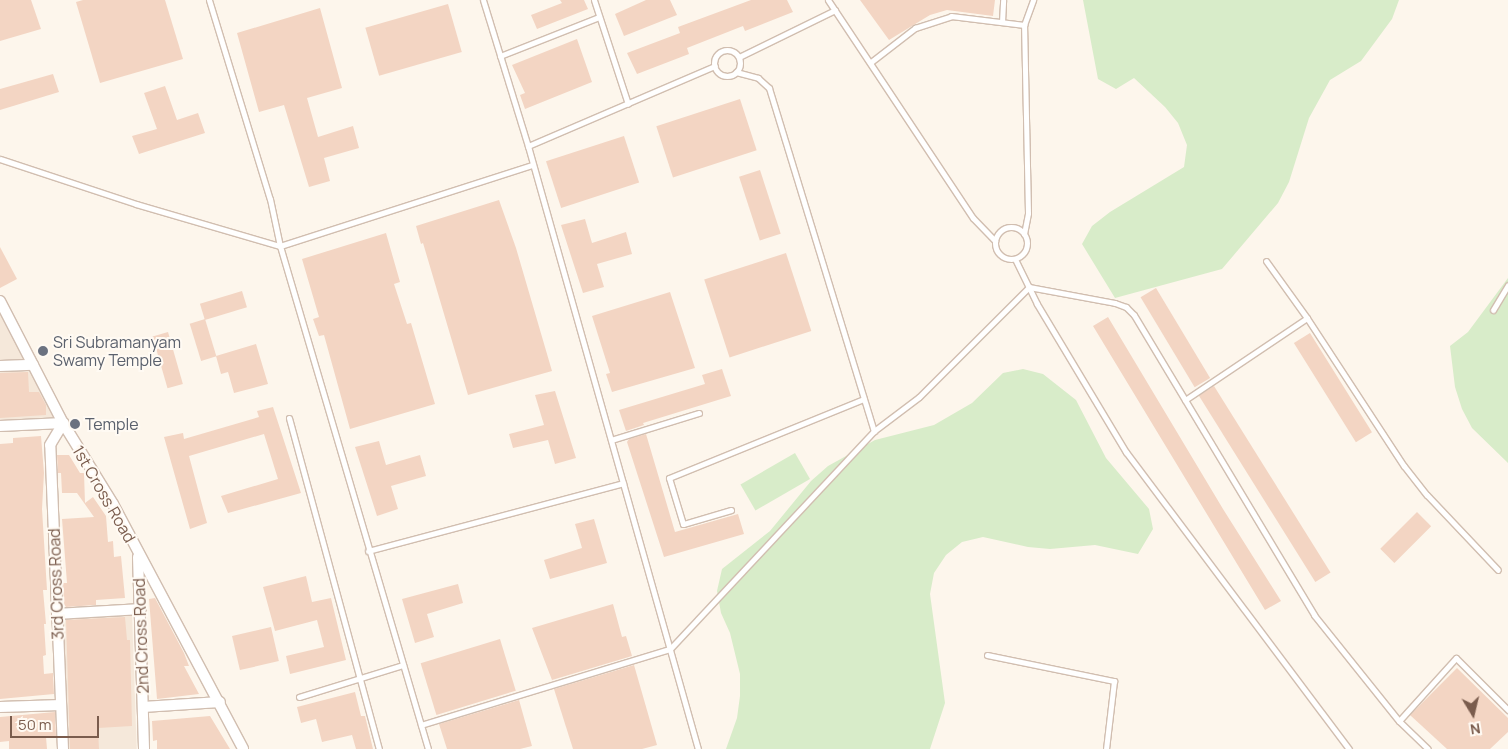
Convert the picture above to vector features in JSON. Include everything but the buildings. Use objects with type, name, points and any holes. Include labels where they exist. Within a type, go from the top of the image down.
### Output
[{"type":"street","name":"1st Cross Road","points":[[0,301],[4,318],[33,365],[63,423],[113,504],[138,554],[220,702],[243,749]]},
{"type":"street","points":[[0,366],[33,365]]},
{"type":"street","points":[[0,426],[63,423]]},
{"type":"street","name":"3rd Cross Road","points":[[63,423],[50,445],[63,749]]},
{"type":"street","name":"2nd Cross Road","points":[[138,554],[144,749]]},
{"type":"street","points":[[57,614],[141,609]]},
{"type":"street","points":[[143,707],[220,702]]},
{"type":"street","points":[[0,707],[61,705]]},
{"type":"lane","points":[[208,0],[270,199],[280,246],[368,552],[428,749]]},
{"type":"lane","points":[[483,0],[528,146],[698,749]]},
{"type":"lane","points":[[594,0],[628,104]]},
{"type":"lane","points":[[828,0],[973,218],[995,240]]},
{"type":"lane","points":[[1002,22],[1003,0]]},
{"type":"lane","points":[[1015,259],[1026,248],[1024,234],[1028,213],[1024,25],[1033,0]]},
{"type":"lane","points":[[738,57],[835,10]]},
{"type":"lane","points":[[871,62],[915,28],[951,16],[1024,25]]},
{"type":"lane","points":[[500,56],[599,18]]},
{"type":"lane","points":[[736,72],[740,65],[738,57],[733,51],[724,50],[715,58],[715,66],[724,75],[736,72],[758,78],[769,88],[874,431]]},
{"type":"lane","points":[[528,146],[715,66]]},
{"type":"lane","points":[[0,159],[136,204],[280,246],[532,165]]},
{"type":"lane","points":[[1024,234],[1010,227],[1000,231],[995,240],[996,251],[1000,255],[1015,259],[1036,304],[1126,452],[1348,749]]},
{"type":"lane","points":[[1266,261],[1307,318],[1404,466],[1427,495],[1498,570]]},
{"type":"lane","points":[[1493,310],[1508,285]]},
{"type":"lane","points":[[1029,287],[1116,303],[1126,307],[1134,314],[1314,615],[1399,721],[1428,749]]},
{"type":"lane","points":[[421,725],[670,649],[874,431],[919,397],[1029,287]]},
{"type":"lane","points":[[1185,400],[1307,318]]},
{"type":"lane","points":[[731,510],[682,524],[669,478],[864,399]]},
{"type":"lane","points":[[611,440],[699,413]]},
{"type":"lane","points":[[289,418],[379,749]]},
{"type":"lane","points":[[368,552],[623,484]]},
{"type":"lane","points":[[987,655],[1114,681],[1106,749]]},
{"type":"lane","points":[[1399,721],[1456,658],[1508,710]]},
{"type":"lane","points":[[299,697],[403,665]]},
{"type":"shaded area","points":[[0,306],[57,417],[0,420]]},
{"type":"shaded area","points":[[132,614],[137,749],[66,749],[61,616]]},
{"type":"green space","points":[[1083,0],[1399,0],[1392,19],[1361,61],[1330,80],[1309,118],[1289,182],[1278,203],[1222,269],[1115,298],[1082,244],[1092,226],[1110,212],[1184,167],[1187,145],[1178,123],[1165,107],[1134,78],[1116,89],[1098,79]]},
{"type":"green space","points":[[1508,278],[1508,463],[1472,428],[1462,409],[1455,387],[1450,346],[1468,332]]},
{"type":"green space","points":[[1023,369],[1043,374],[1076,400],[1106,458],[1149,509],[1153,529],[1138,554],[1095,545],[1050,549],[1028,547],[983,537],[962,542],[946,555],[934,573],[930,594],[945,703],[930,749],[726,749],[737,718],[740,674],[730,633],[721,613],[717,591],[722,569],[770,531],[811,481],[828,466],[875,440],[934,425],[972,403],[1003,373]]},
{"type":"green space","points":[[795,453],[810,479],[755,510],[740,485]]},
{"type":"place","name":"Sri Subramanyam Swamy Temple","points":[[43,351]]},
{"type":"place","name":"Temple","points":[[75,424]]}]
